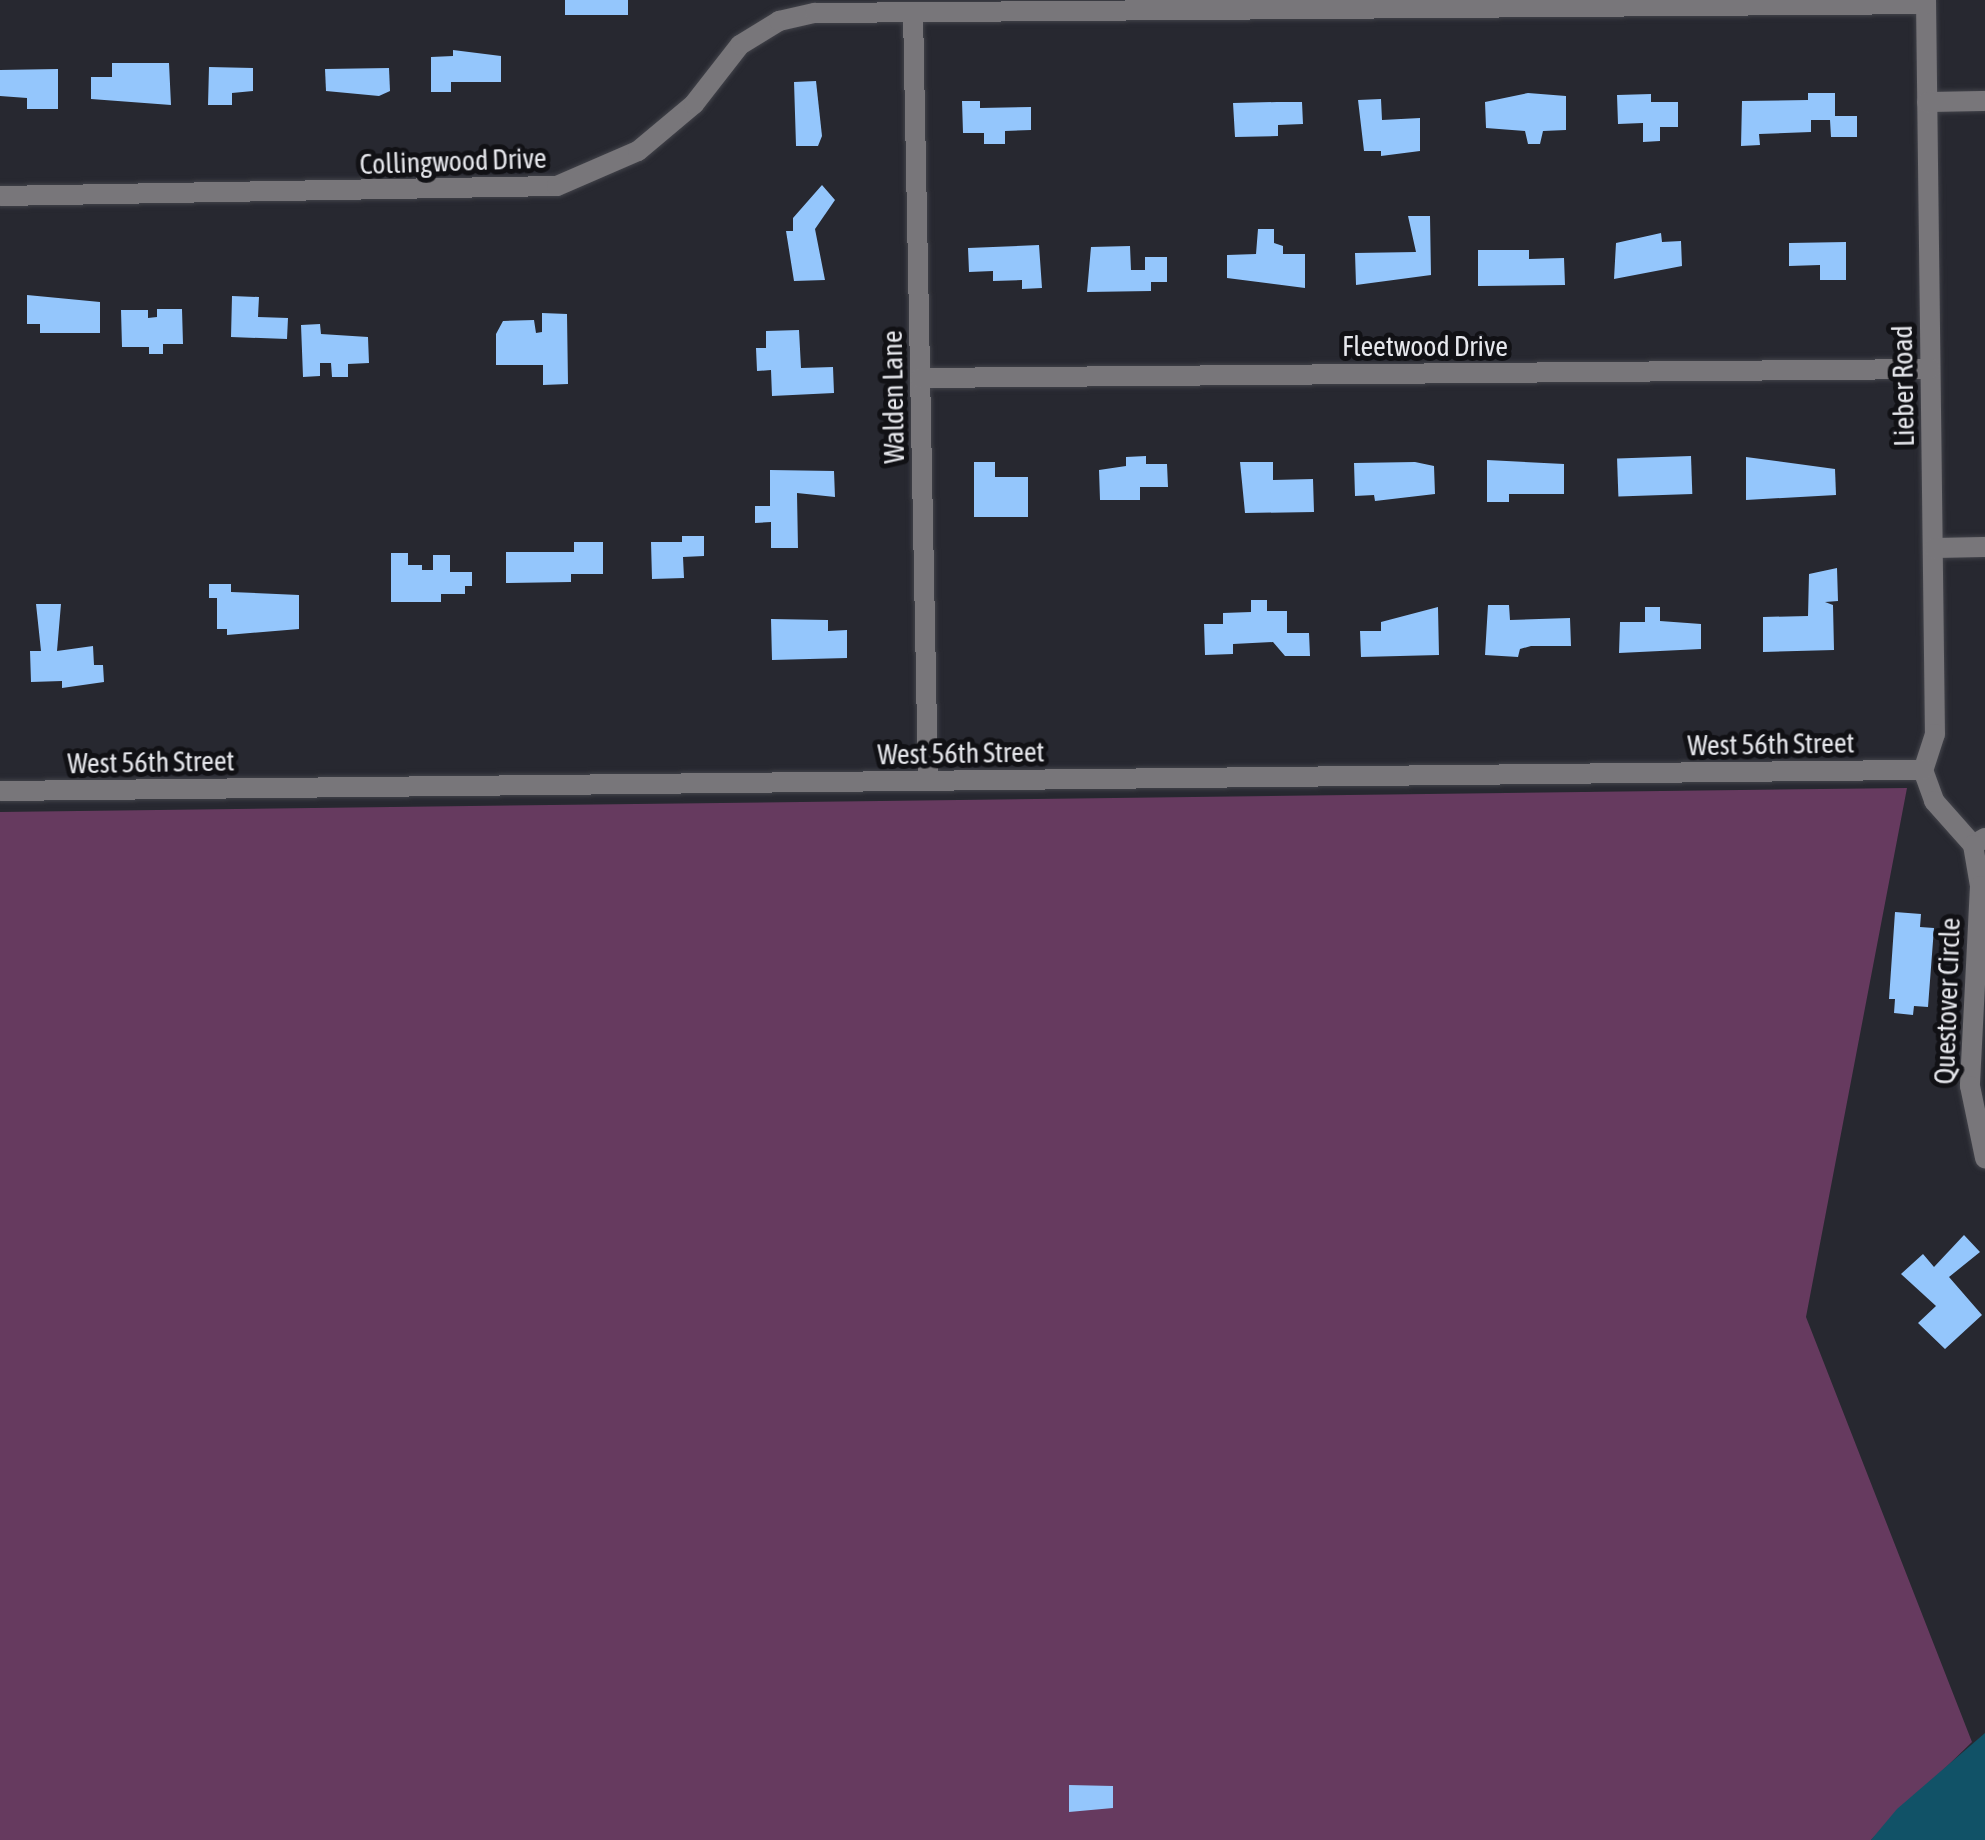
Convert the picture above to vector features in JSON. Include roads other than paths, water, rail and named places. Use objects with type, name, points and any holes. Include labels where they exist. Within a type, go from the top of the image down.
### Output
[{"type":"street","name":"Collingwood Drive","points":[[0,196],[557,186],[607,169],[653,141],[740,46],[779,21],[816,13],[1926,2]]},
{"type":"street","name":"Lieber Road","points":[[1923,770],[1935,734],[1926,2]]},
{"type":"street","name":"Walden Lane","points":[[913,12],[928,781]]},
{"type":"street","points":[[1927,102],[1985,101]]},
{"type":"street","name":"Fleetwood Drive","points":[[920,378],[1930,369]]},
{"type":"street","points":[[1934,548],[1985,547]]},
{"type":"street","name":"West 56th Street","points":[[0,791],[1923,770]]},
{"type":"street","name":"Questover Circle","points":[[1923,770],[1934,801],[1979,841],[1970,1086],[1985,1158]]},
{"type":"water","points":[[1985,1733],[1985,1840],[1871,1840],[1897,1809]]}]
